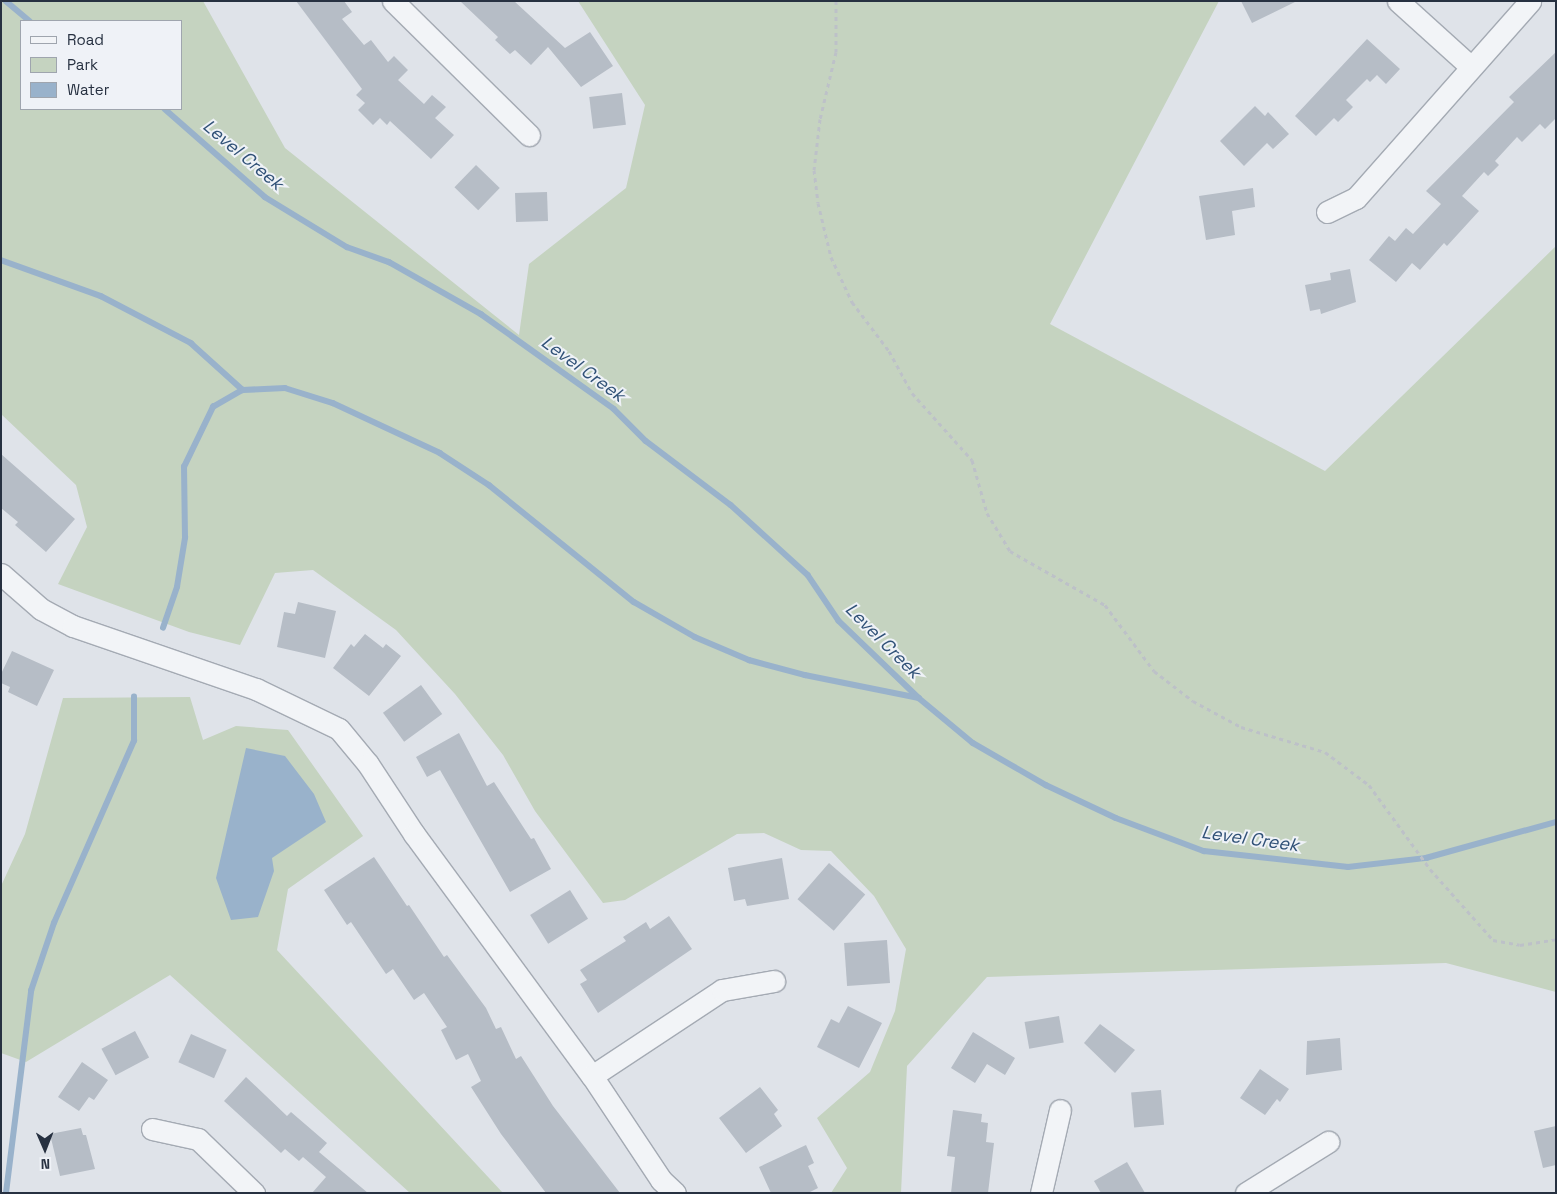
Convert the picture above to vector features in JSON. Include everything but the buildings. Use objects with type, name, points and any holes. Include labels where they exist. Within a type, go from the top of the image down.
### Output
[{"type":"street","points":[[393,1],[529,135]]},
{"type":"street","points":[[1398,1],[1471,67]]},
{"type":"street","points":[[1327,212],[1356,198],[1530,1]]},
{"type":"street","points":[[1,574],[41,609],[73,626],[256,689],[339,730],[368,764],[477,922],[592,1076],[661,1180],[675,1193]]},
{"type":"street","points":[[592,1076],[722,990],[774,981]]},
{"type":"street","points":[[1041,1193],[1060,1110]]},
{"type":"street","points":[[152,1128],[198,1139],[254,1193]]},
{"type":"street","points":[[1246,1193],[1328,1142]]},
{"type":"path","points":[[836,1],[836,52],[820,119],[814,170],[818,203],[831,257],[852,302],[889,351],[912,393],[972,460],[987,514],[1010,550],[1105,605],[1154,672],[1193,701],[1241,727],[1325,752],[1369,786],[1388,814],[1417,848],[1430,869],[1492,940],[1520,945],[1556,939]]},
{"type":"green space","points":[[1,1],[203,1],[285,148],[519,335],[529,264],[626,188],[645,105],[578,1],[1219,1],[1050,324],[1325,471],[1556,246],[1556,992],[1446,963],[987,977],[907,1066],[901,1193],[831,1193],[847,1168],[817,1118],[870,1072],[895,1011],[906,949],[874,896],[831,851],[801,850],[764,833],[737,834],[625,900],[603,903],[535,811],[503,755],[455,694],[396,630],[313,570],[275,573],[240,645],[189,632],[58,584],[87,527],[76,485],[1,414]]},
{"type":"green space","points":[[190,697],[203,740],[236,726],[288,730],[363,836],[288,889],[277,950],[503,1193],[410,1193],[170,975],[26,1062],[1,1053],[1,886],[25,834],[63,698]]},
{"type":"water","points":[[246,748],[285,756],[314,794],[326,822],[272,858],[274,871],[258,917],[231,920],[216,878]]},
{"type":"waterway","name":"Level Creek","points":[[6,1],[29,20]]},
{"type":"waterway","name":"Level Creek","points":[[166,110],[265,197],[347,247],[389,262],[481,314],[614,409],[646,441],[731,505],[808,575],[839,621],[919,698],[973,743],[1046,785],[1116,818],[1204,851],[1348,867],[1426,858],[1556,822]]},
{"type":"waterway","points":[[1,260],[101,296],[191,343],[243,390]]},
{"type":"waterway","points":[[163,628],[177,587],[185,538],[184,467],[213,407],[243,390],[285,388],[333,403],[440,453],[489,485],[634,602],[695,637],[749,660],[805,675],[919,698]]},
{"type":"waterway","points":[[6,1193],[31,991],[54,923],[134,741],[134,697]]}]
